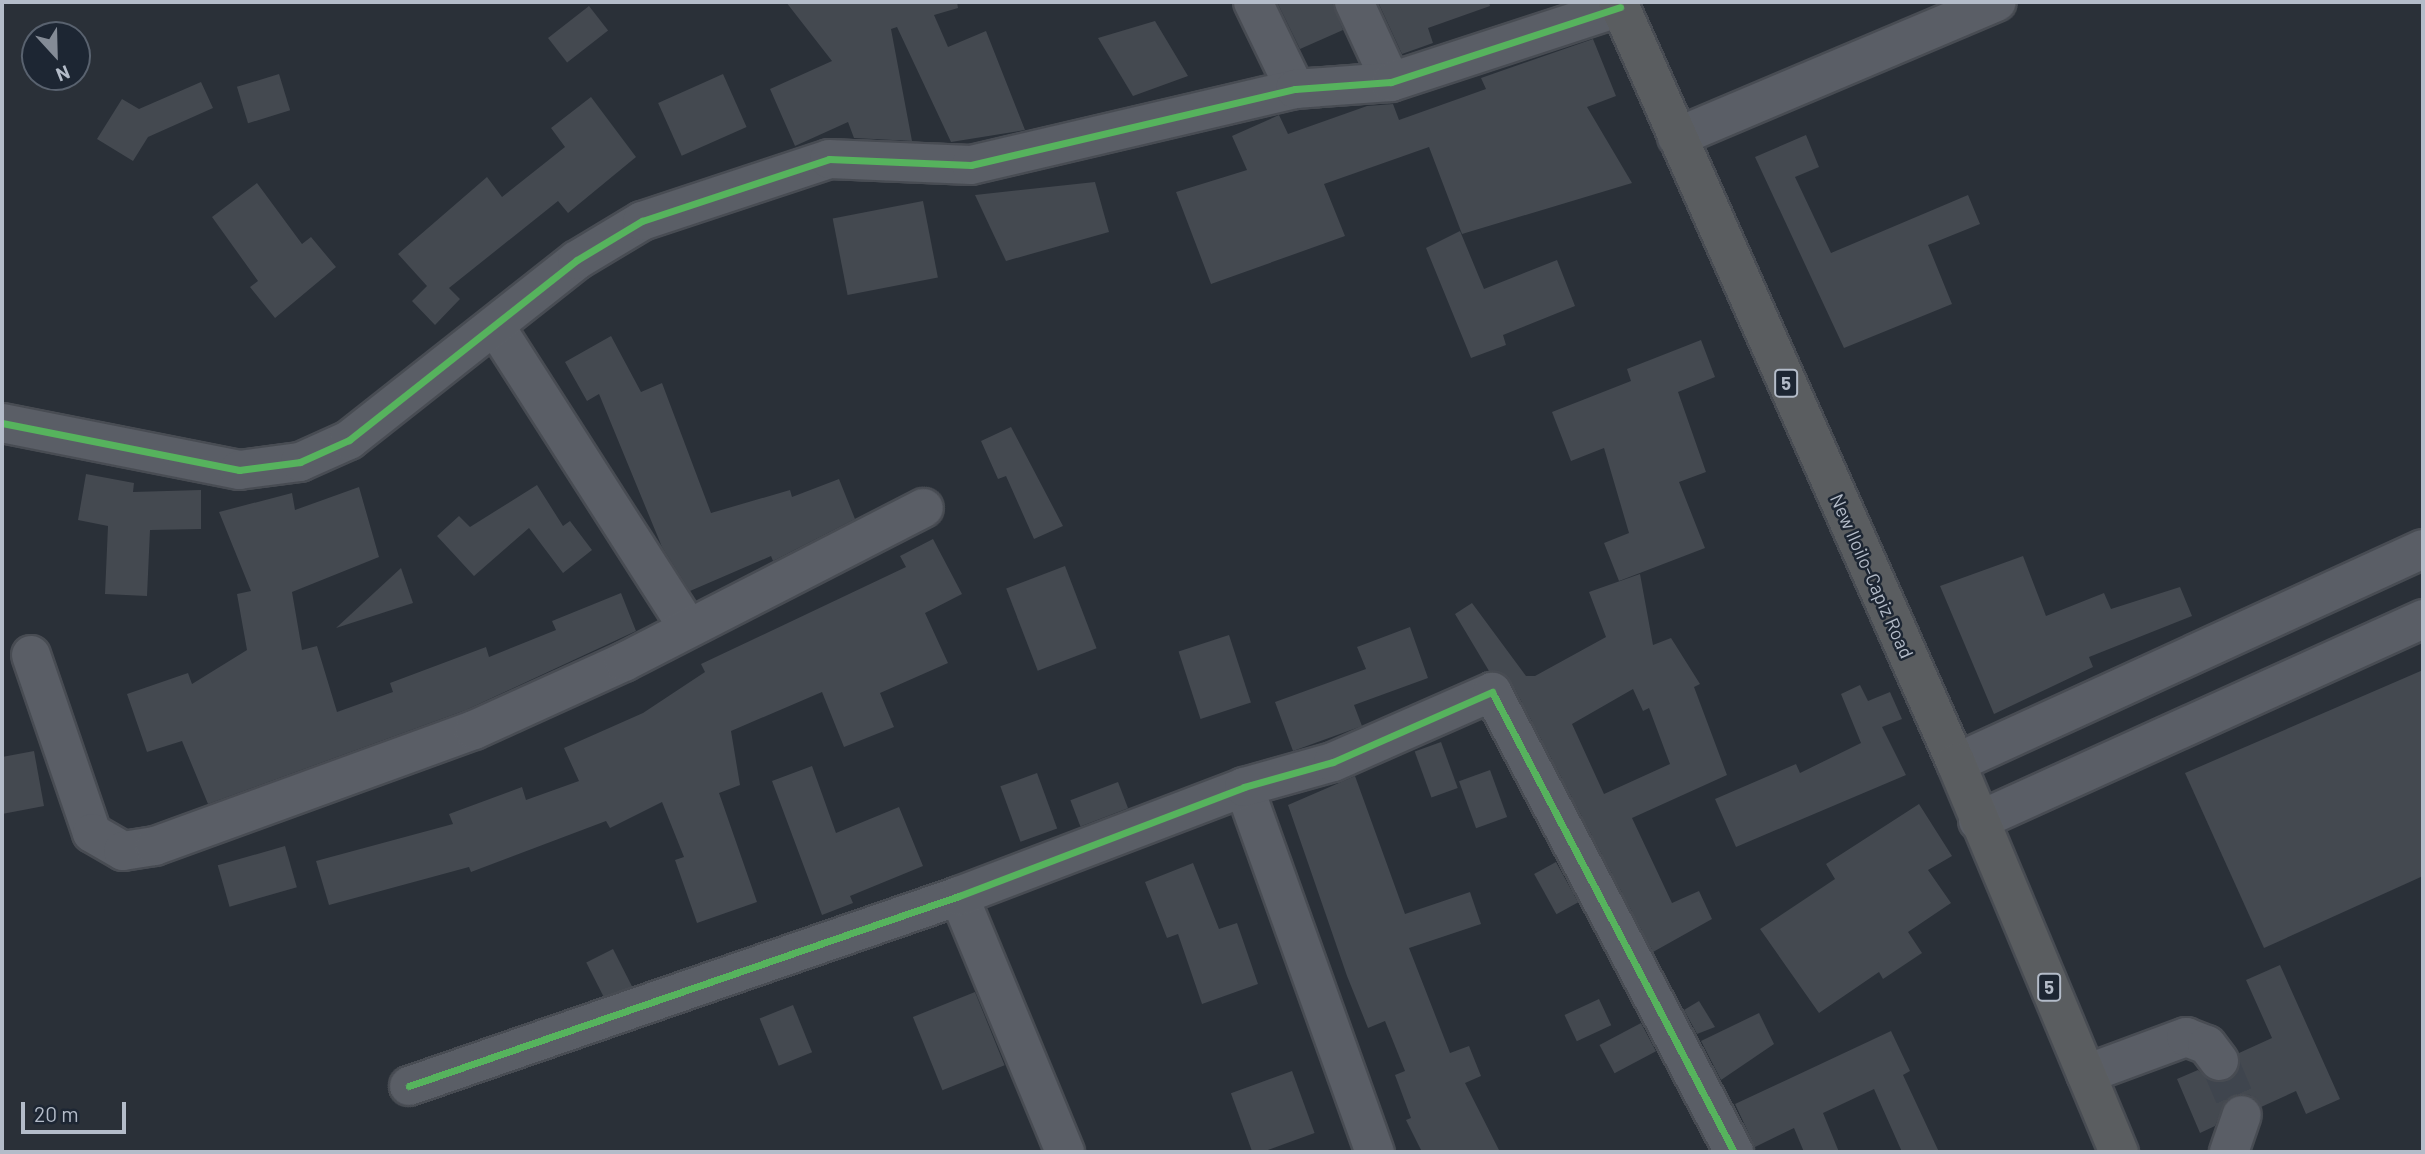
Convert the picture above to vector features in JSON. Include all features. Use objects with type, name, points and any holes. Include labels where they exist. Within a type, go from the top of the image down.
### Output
[{"type":"highway","name":"New Iloilo-Capiz Road","points":[[1619,5],[1956,763],[1978,821],[2119,1152]]},
{"type":"street","points":[[1253,2],[1295,89]]},
{"type":"street","points":[[1354,2],[1391,82]]},
{"type":"street","points":[[1677,137],[1954,8],[1997,2]]},
{"type":"street","points":[[2,424],[239,470],[300,462],[349,440],[577,260],[642,221],[829,159],[971,165],[1295,89],[1391,82],[1619,5]]},
{"type":"street","points":[[495,326],[686,625]]},
{"type":"street","points":[[31,655],[92,833],[123,851],[155,846],[474,730],[624,662],[686,625],[924,508]]},
{"type":"street","points":[[1956,763],[2423,549]]},
{"type":"street","points":[[1978,821],[2423,618]]},
{"type":"street","points":[[409,1086],[959,896],[1244,787],[1333,762],[1492,692],[1734,1152]]},
{"type":"street","points":[[1244,787],[1374,1152]]},
{"type":"street","points":[[959,896],[1065,1152]]},
{"type":"street","points":[[2086,1074],[2186,1037],[2207,1045],[2219,1061]]},
{"type":"street","points":[[2229,1152],[2242,1115]]},
{"type":"building","points":[[786,2],[957,2],[958,8],[934,15],[948,47],[986,31],[1025,130],[951,142],[897,27],[891,29],[912,141],[854,138],[848,122],[795,146],[770,89],[832,61]]},
{"type":"building","points":[[1277,2],[1332,2],[1343,30],[1300,49]]},
{"type":"building","points":[[1378,2],[1489,2],[1490,6],[1428,28],[1433,43],[1402,54]]},
{"type":"building","points":[[589,6],[608,30],[567,62],[548,38]]},
{"type":"building","points":[[1155,21],[1188,76],[1133,96],[1098,38]]},
{"type":"building","points":[[1593,39],[1616,96],[1587,107],[1632,183],[1462,234],[1429,147],[1324,184],[1345,236],[1211,284],[1176,192],[1247,170],[1232,136],[1279,115],[1288,134],[1367,106],[1393,104],[1399,120],[1486,89],[1481,78]]},
{"type":"building","points":[[279,74],[290,110],[248,123],[237,87]]},
{"type":"building","points":[[723,74],[747,127],[682,156],[658,103]]},
{"type":"building","points":[[201,82],[213,108],[148,137],[133,161],[97,139],[122,99],[139,109]]},
{"type":"building","points":[[591,97],[636,157],[568,213],[558,201],[449,288],[460,299],[435,325],[412,301],[427,286],[398,254],[487,177],[502,197],[565,147],[551,128]]},
{"type":"building","points":[[1806,135],[1819,167],[1795,177],[1831,253],[1968,195],[1980,224],[1928,245],[1952,304],[1844,348],[1755,157]]},
{"type":"building","points":[[1095,182],[1109,232],[1006,261],[975,195]]},
{"type":"building","points":[[257,183],[302,244],[311,237],[336,267],[275,318],[250,287],[258,281],[212,217]]},
{"type":"building","points":[[923,201],[938,278],[848,295],[833,219]]},
{"type":"building","points":[[1460,231],[1484,289],[1557,260],[1575,306],[1503,335],[1506,345],[1471,358],[1426,248]]},
{"type":"building","points":[[611,336],[641,392],[662,383],[711,513],[790,490],[792,497],[839,479],[855,519],[773,561],[771,556],[690,591],[662,547],[599,394],[587,401],[565,362]]},
{"type":"building","points":[[1701,340],[1715,377],[1678,392],[1706,472],[1679,482],[1705,548],[1619,581],[1604,543],[1629,533],[1604,448],[1571,461],[1552,412],[1631,381],[1627,369]]},
{"type":"building","points":[[1011,427],[1063,526],[1034,539],[1006,476],[998,479],[981,441]]},
{"type":"building","points":[[86,474],[134,483],[133,492],[201,490],[201,529],[150,530],[147,596],[105,594],[108,526],[78,520]]},
{"type":"building","points":[[537,485],[563,526],[570,521],[592,550],[563,573],[529,528],[474,576],[437,536],[459,516],[470,527]]},
{"type":"building","points":[[359,487],[379,557],[292,592],[302,650],[317,646],[337,712],[393,692],[390,683],[486,647],[489,657],[556,630],[552,621],[621,593],[636,631],[466,710],[208,804],[182,741],[147,752],[127,694],[188,673],[192,684],[247,650],[237,594],[251,591],[219,512],[292,493],[295,510]]},
{"type":"building","points":[[933,539],[962,594],[925,613],[948,663],[880,693],[894,727],[844,747],[822,692],[731,731],[740,785],[719,793],[757,902],[697,923],[675,860],[684,857],[662,802],[610,828],[606,821],[471,872],[469,867],[329,905],[316,861],[453,824],[449,814],[522,787],[526,800],[579,781],[564,748],[643,713],[705,672],[701,664],[906,567],[900,556]]},
{"type":"building","points":[[2023,556],[2046,616],[2104,593],[2111,609],[2180,587],[2192,616],[2089,657],[2093,667],[1994,714],[1940,586]]},
{"type":"building","points":[[1065,566],[1097,648],[1038,671],[1006,589]]},
{"type":"building","points":[[401,568],[413,603],[336,628]]},
{"type":"building","points":[[1640,574],[1653,645],[1671,638],[1700,684],[1694,687],[1727,775],[1632,818],[1672,903],[1699,891],[1712,919],[1653,952],[1511,682],[1489,671],[1455,614],[1472,603],[1526,676],[1535,676],[1606,637],[1589,592]],"holes":[[[1633,689],[1643,711],[1649,708],[1670,764],[1604,794],[1572,724]]]},
{"type":"building","points":[[1410,627],[1428,678],[1354,705],[1362,726],[1293,751],[1275,702],[1366,669],[1357,647]]},
{"type":"building","points":[[1229,635],[1251,703],[1201,719],[1179,651]]},
{"type":"building","points":[[2423,670],[2423,876],[2264,948],[2185,773]]},
{"type":"building","points":[[1860,685],[1868,701],[1890,692],[1902,719],[1882,727],[1906,775],[1736,847],[1715,799],[1796,764],[1800,773],[1861,743],[1841,694]]},
{"type":"building","points":[[1441,742],[1458,788],[1431,798],[1415,752]]},
{"type":"building","points":[[34,751],[44,806],[2,814],[2,757]]},
{"type":"building","points":[[812,766],[836,833],[899,807],[923,866],[850,896],[853,903],[822,915],[772,781]]},
{"type":"building","points":[[1490,770],[1507,817],[1476,828],[1459,781]]},
{"type":"building","points":[[1037,773],[1057,828],[1021,842],[1000,786]]},
{"type":"building","points":[[1355,776],[1405,914],[1470,892],[1481,924],[1409,948],[1450,1053],[1469,1046],[1481,1076],[1465,1083],[1500,1152],[1422,1152],[1406,1120],[1411,1118],[1395,1075],[1405,1071],[1385,1021],[1368,1028],[1347,976],[1288,805]]},
{"type":"building","points":[[1118,782],[1128,808],[1080,826],[1070,800]]},
{"type":"building","points":[[1919,804],[1952,856],[1928,870],[1951,903],[1908,932],[1922,953],[1883,979],[1879,972],[1819,1013],[1760,929],[1835,879],[1826,864]]},
{"type":"building","points":[[285,846],[297,887],[230,907],[218,865]]},
{"type":"building","points":[[1556,862],[1578,902],[1556,914],[1534,874]]},
{"type":"building","points":[[1193,863],[1219,929],[1237,923],[1258,984],[1202,1004],[1178,934],[1167,938],[1145,882]]},
{"type":"building","points":[[613,949],[632,986],[605,1000],[586,963]]},
{"type":"building","points":[[2280,965],[2340,1099],[2306,1114],[2296,1091],[2261,1107],[2250,1095],[2237,1094],[2227,1099],[2215,1126],[2200,1133],[2177,1079],[2198,1070],[2211,1081],[2232,1079],[2239,1069],[2239,1053],[2272,1038],[2246,980]]},
{"type":"building","points":[[975,992],[1005,1065],[942,1090],[913,1017]]},
{"type":"building","points":[[1599,999],[1611,1025],[1577,1041],[1565,1015]]},
{"type":"building","points":[[1699,1001],[1715,1027],[1697,1034],[1684,1010]]},
{"type":"building","points":[[793,1005],[812,1052],[779,1066],[760,1018]]},
{"type":"building","points":[[1759,1013],[1774,1044],[1721,1080],[1701,1041]]},
{"type":"building","points":[[1641,1023],[1656,1051],[1615,1073],[1600,1045]]},
{"type":"building","points":[[1891,1031],[1910,1071],[1903,1075],[1939,1152],[1902,1152],[1874,1089],[1823,1113],[1839,1152],[1804,1152],[1794,1128],[1755,1147],[1735,1104]]},
{"type":"building","points":[[1292,1071],[1315,1133],[1262,1152],[1252,1152],[1231,1093]]},
{"type":"tunnel","points":[[2219,1061],[2242,1115]]},
{"type":"cycle path","points":[[2,423],[239,470],[300,462],[349,440],[577,260],[642,221],[829,159],[971,165],[1295,89],[1391,82],[1620,7]]},
{"type":"cycle path","points":[[409,1086],[959,896],[1244,787],[1333,762],[1492,692],[1734,1152]]}]
